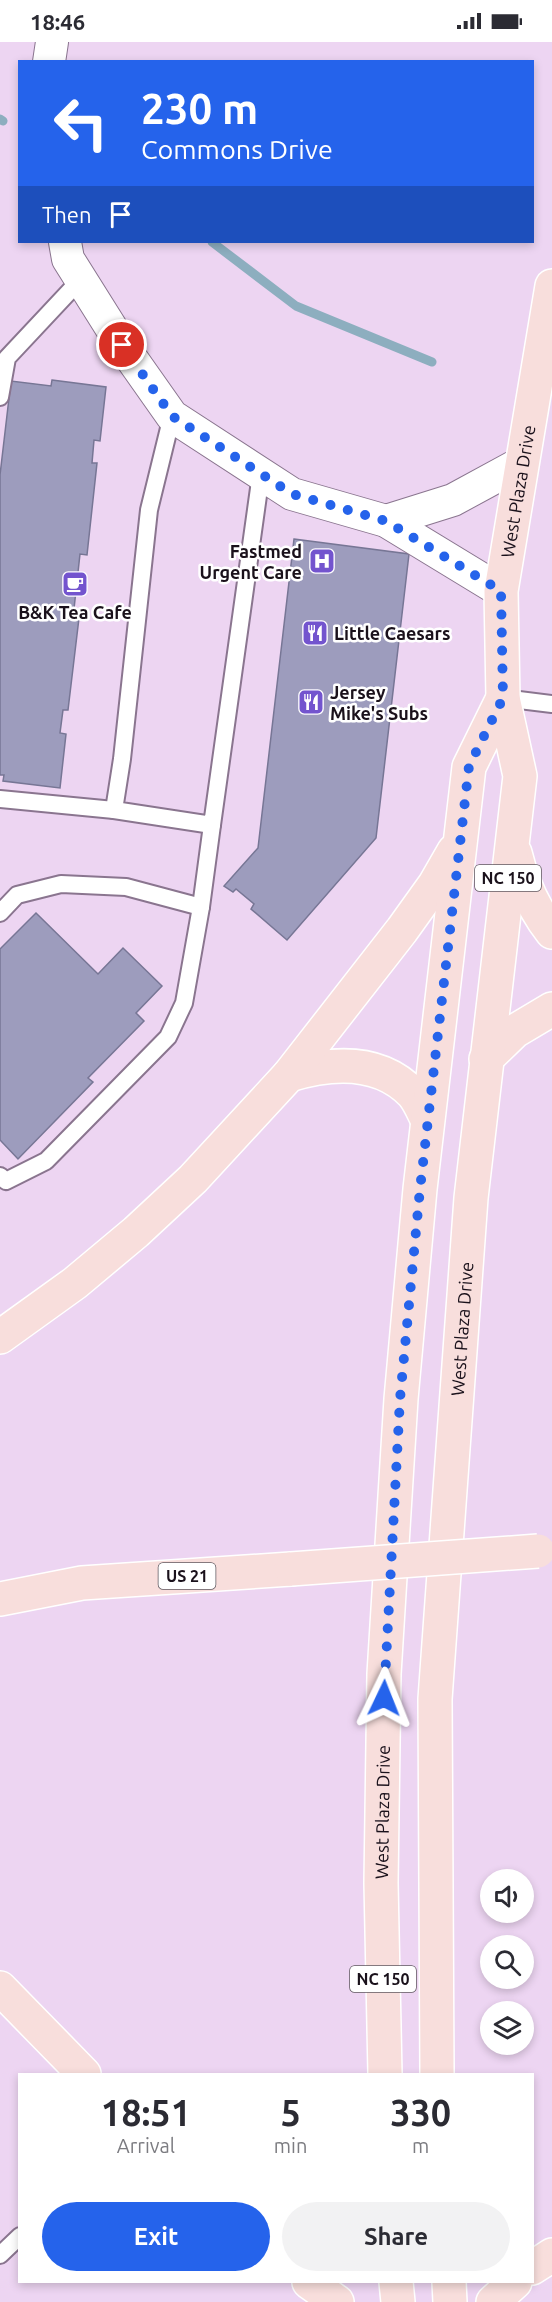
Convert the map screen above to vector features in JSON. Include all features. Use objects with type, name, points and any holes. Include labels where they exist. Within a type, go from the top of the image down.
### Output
[{"type":"main road","name":"West Plaza Drive","points":[[437,2073],[435,1699],[471,1198],[520,776],[503,698],[501,591],[552,286]]},
{"type":"main road","name":"West Plaza Drive","points":[[385,2073],[381,1883],[384,1674],[400,1399],[428,1119],[469,766],[503,698]]},
{"type":"main road","points":[[0,1337],[75,1282],[136,1232],[193,1179],[289,1075],[402,930],[435,884],[460,840]]},
{"type":"main road","points":[[513,840],[520,872],[530,897],[552,932]]},
{"type":"main road","points":[[486,1059],[515,1031],[552,1009]]},
{"type":"main road","points":[[289,1075],[316,1067],[365,1067],[395,1080],[414,1095],[428,1119]]},
{"type":"main road","name":"US 21","points":[[0,1599],[82,1583],[545,1551]]},
{"type":"main road","name":"US 21","points":[[0,1576],[82,1583]]},
{"type":"main road","points":[[0,1988],[83,2073]]},
{"type":"main road","points":[[534,2241],[552,2241]]},
{"type":"main road","points":[[534,2267],[552,2255]]},
{"type":"main road","points":[[310,2283],[337,2302]]},
{"type":"main road","points":[[396,2283],[398,2302]]},
{"type":"main road","points":[[449,2283],[450,2302]]},
{"type":"main road","points":[[494,2302],[514,2283]]},
{"type":"street","points":[[49,60],[52,42]]},
{"type":"street","points":[[65,243],[68,259],[122,345],[172,416],[292,494],[386,521],[501,591]]},
{"type":"street","points":[[386,521],[453,500],[523,462]]},
{"type":"lane","points":[[0,397],[7,358],[81,279]]},
{"type":"lane","points":[[114,810],[122,759],[149,510],[172,416]]},
{"type":"lane","points":[[3,1181],[46,1161],[168,1037],[184,1003],[201,907],[261,474]]},
{"type":"lane","points":[[503,698],[552,704]]},
{"type":"lane","points":[[0,800],[114,810],[212,825]]},
{"type":"lane","points":[[0,913],[17,895],[61,884],[126,887],[201,907]]},
{"type":"lane","points":[[1,2251],[18,2238]]},
{"type":"building","points":[[52,380],[106,387],[100,441],[94,440],[92,463],[97,463],[87,555],[80,554],[73,618],[79,618],[68,710],[63,710],[60,733],[66,734],[60,788],[3,781],[4,775],[0,775],[0,475],[11,381],[51,386]]},
{"type":"building","points":[[294,539],[409,554],[376,838],[287,940],[251,909],[254,904],[236,889],[233,892],[224,886],[258,848]]},
{"type":"building","points":[[36,913],[98,974],[123,948],[162,986],[136,1013],[144,1021],[88,1078],[93,1082],[18,1159],[0,1140],[0,949]]},
{"type":"waterway","points":[[213,243],[296,306],[432,362]]},
{"type":"place","name":"Fastmed Urgent Care","points":[[322,561]]},
{"type":"place","name":"B&K Tea Cafe","points":[[75,584]]},
{"type":"place","name":"Little Caesars","points":[[315,633]]},
{"type":"place","name":"Jersey Mike's Subs","points":[[311,702]]},
{"type":"route","points":[[122,345],[172,416],[292,494],[386,521],[501,591],[503,698],[469,766],[420,1189],[400,1399],[384,1698]]}]
